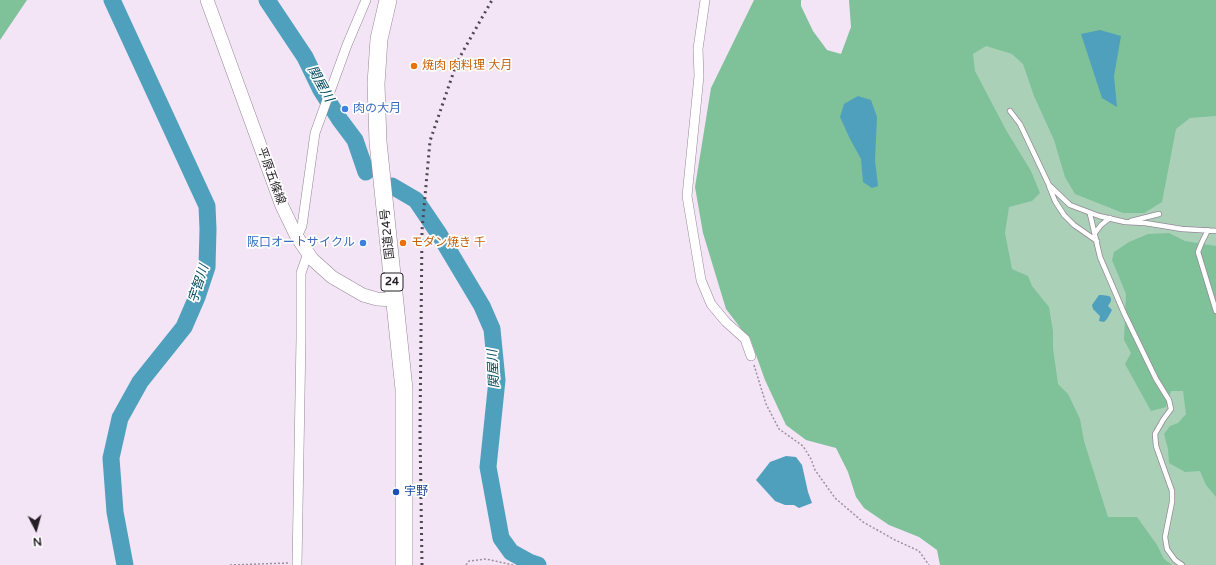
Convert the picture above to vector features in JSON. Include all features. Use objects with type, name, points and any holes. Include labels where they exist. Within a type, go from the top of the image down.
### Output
[{"type":"highway","name":"国道24号","points":[[388,0],[379,39],[376,84],[378,142],[404,389],[404,565]]},
{"type":"main road","name":"平原五條線","points":[[207,0],[282,206],[297,237],[312,259],[332,277],[363,295],[377,299],[394,300]]},
{"type":"street","points":[[297,237],[302,226],[315,133],[347,45],[366,0]]},
{"type":"street","points":[[705,0],[698,49],[699,76],[687,196],[703,286],[711,304],[726,322],[745,340],[751,356]]},
{"type":"street","points":[[297,564],[301,273],[308,253]]},
{"type":"lane","points":[[1010,111],[1020,124],[1055,201],[1064,215],[1074,225],[1097,241]]},
{"type":"lane","points":[[1049,185],[1070,205],[1090,214],[1125,222],[1216,230]]},
{"type":"lane","points":[[1090,214],[1100,257],[1124,313],[1156,379],[1169,400],[1171,409],[1155,434],[1156,446],[1172,492],[1172,502],[1165,537],[1168,549],[1175,560],[1182,565]]},
{"type":"lane","points":[[1125,222],[1159,214]]},
{"type":"lane","points":[[1095,233],[1101,224],[1110,218]]},
{"type":"lane","points":[[1208,230],[1198,252],[1216,311]]},
{"type":"path","points":[[751,356],[766,404],[778,429],[803,446],[811,459],[815,470],[835,498],[863,522],[895,540],[919,551],[929,565]]},
{"type":"path","points":[[466,565],[469,561],[486,559],[513,565]]},
{"type":"path","points":[[230,565],[297,564]]},
{"type":"green space","points":[[0,0],[27,0],[0,40]]},
{"type":"green space","points":[[754,0],[801,0],[801,6],[813,31],[827,50],[841,54],[851,27],[849,0],[1216,0],[1216,116],[1190,118],[1176,129],[1162,202],[1144,213],[1123,213],[1075,194],[1065,177],[1054,140],[1034,96],[1023,64],[1012,54],[986,46],[973,54],[975,71],[1006,130],[1031,171],[1040,193],[1032,201],[1009,207],[1005,233],[1012,269],[1028,276],[1032,286],[1049,307],[1058,384],[1068,394],[1080,419],[1084,441],[1108,517],[1137,517],[1157,545],[1164,559],[1172,565],[940,565],[937,550],[919,537],[889,525],[864,508],[856,497],[848,472],[836,448],[806,440],[786,425],[765,380],[750,338],[726,309],[703,233],[695,187],[711,88]]},
{"type":"green space","points":[[982,36],[1167,115],[1216,103],[1216,565],[1106,565],[1012,350],[966,52]]},
{"type":"green space","points":[[1169,233],[1185,241],[1216,246],[1216,497],[1206,485],[1200,471],[1185,472],[1169,463],[1168,449],[1164,434],[1170,426],[1178,423],[1186,414],[1183,391],[1171,391],[1166,407],[1151,411],[1125,364],[1131,353],[1124,340],[1126,294],[1112,260],[1114,252],[1129,242],[1148,234]]},
{"type":"water","points":[[1100,30],[1121,36],[1114,76],[1117,107],[1102,98],[1081,34]]},
{"type":"water","points":[[858,96],[871,100],[877,117],[875,160],[878,186],[872,188],[863,182],[861,159],[840,117],[844,104]]},
{"type":"water","points":[[1099,295],[1109,296],[1111,298],[1108,306],[1112,310],[1104,322],[1099,321],[1100,316],[1093,309],[1092,305]]},
{"type":"water","points":[[786,456],[796,457],[802,465],[812,503],[799,508],[794,505],[785,505],[775,501],[756,480],[770,462]]},
{"type":"waterway","name":"宇智川","points":[[112,0],[207,206],[208,229],[207,267],[197,297],[184,327],[140,382],[120,418],[111,458],[115,512],[125,565]]},
{"type":"waterway","name":"関屋川","points":[[267,0],[305,57],[321,90],[355,140],[366,172]]},
{"type":"waterway","name":"関屋川","points":[[392,186],[416,200],[439,234],[482,306],[492,329],[497,380],[488,467],[501,538],[511,552],[529,562],[538,565]]},
{"type":"railway","points":[[422,565],[420,433],[422,230],[430,141],[457,62],[492,0]]},
{"type":"place","name":"焼肉 肉料理 大月","points":[[414,66]]},
{"type":"place","name":"肉の大月","points":[[345,109]]},
{"type":"place","name":"阪口オートサイクル","points":[[363,243]]},
{"type":"place","name":"モダン焼き 千","points":[[403,243]]},
{"type":"place","name":"宇野","points":[[396,492]]}]
